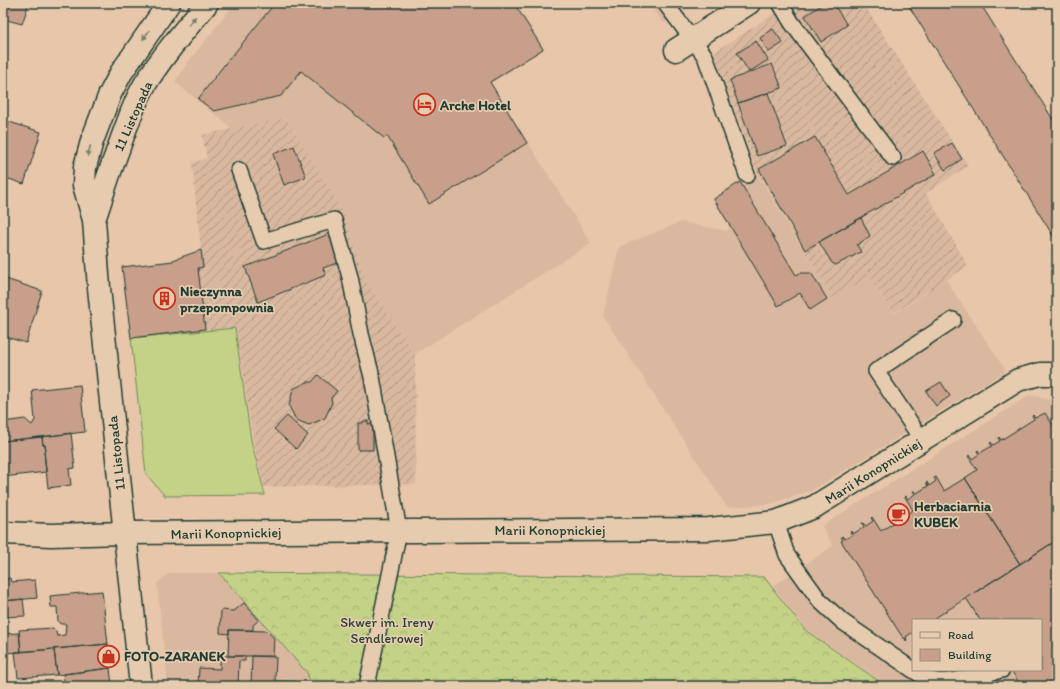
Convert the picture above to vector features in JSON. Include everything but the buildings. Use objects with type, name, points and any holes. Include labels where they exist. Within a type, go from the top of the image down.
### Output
[{"type":"street","name":"11 Listopada","points":[[141,686],[98,288],[94,220],[84,185],[85,167],[92,141],[110,94],[121,73],[169,3]]},
{"type":"street","name":"11 Listopada","points":[[94,220],[104,186],[134,106],[160,61],[207,3]]},
{"type":"street","points":[[684,44],[749,3]]},
{"type":"street","name":"Marii Konopnickiej","points":[[3,533],[50,535],[125,533],[708,529],[776,522],[814,507],[1018,380],[1040,374],[1057,374]]},
{"type":"lane","points":[[665,3],[684,44],[705,56],[746,175]]},
{"type":"lane","points":[[780,3],[792,23],[893,158]]},
{"type":"lane","points":[[239,170],[264,241],[334,220],[350,277],[361,334],[372,377],[390,485],[400,531],[367,686]]},
{"type":"lane","points":[[922,440],[876,371],[953,320]]},
{"type":"lane","points":[[776,522],[787,555],[820,601],[843,622],[912,669]]},
{"type":"lane","points":[[914,671],[923,677],[937,682],[950,681],[997,671]]},
{"type":"shaded area","points":[[235,3],[515,3],[544,49],[491,83],[591,243],[415,354],[365,279],[344,213],[286,118],[233,129],[175,82],[189,61]]},
{"type":"shaded area","points":[[649,3],[697,3],[664,23]]},
{"type":"shaded area","points":[[791,3],[863,3],[968,166],[926,193],[968,266],[894,313],[868,277],[833,299],[757,172],[714,52]]},
{"type":"shaded area","points":[[286,118],[344,213],[365,279],[415,354],[416,484],[264,487],[253,440],[236,327],[131,338],[122,267],[173,261],[201,250],[192,163],[207,158],[202,135]]},
{"type":"shaded area","points":[[755,171],[833,299],[868,277],[894,314],[946,280],[1006,371],[811,491],[769,504],[727,507],[603,316],[619,247],[681,222],[727,231],[731,228],[712,199]]},
{"type":"shaded area","points":[[1030,395],[1057,402],[1057,686],[888,686],[807,630],[773,586],[833,546],[822,526]]},
{"type":"shaded area","points":[[169,573],[219,573],[308,674],[309,686],[168,686],[157,584]]},
{"type":"green space","points":[[235,328],[251,440],[265,495],[165,496],[146,474],[131,338]]},
{"type":"green space","name":"Skwer im. Ireny Sendlerowej","points":[[219,573],[764,577],[805,630],[886,686],[309,686],[308,674]]},
{"type":"place","name":"Arche Hotel","points":[[424,105]]},
{"type":"place","name":"Nieczynna przepompownia","points":[[164,299]]},
{"type":"place","name":"Herbaciarnia KUBEK","points":[[898,514]]},
{"type":"place","name":"FOTO-ZARANEK","points":[[108,656]]}]
